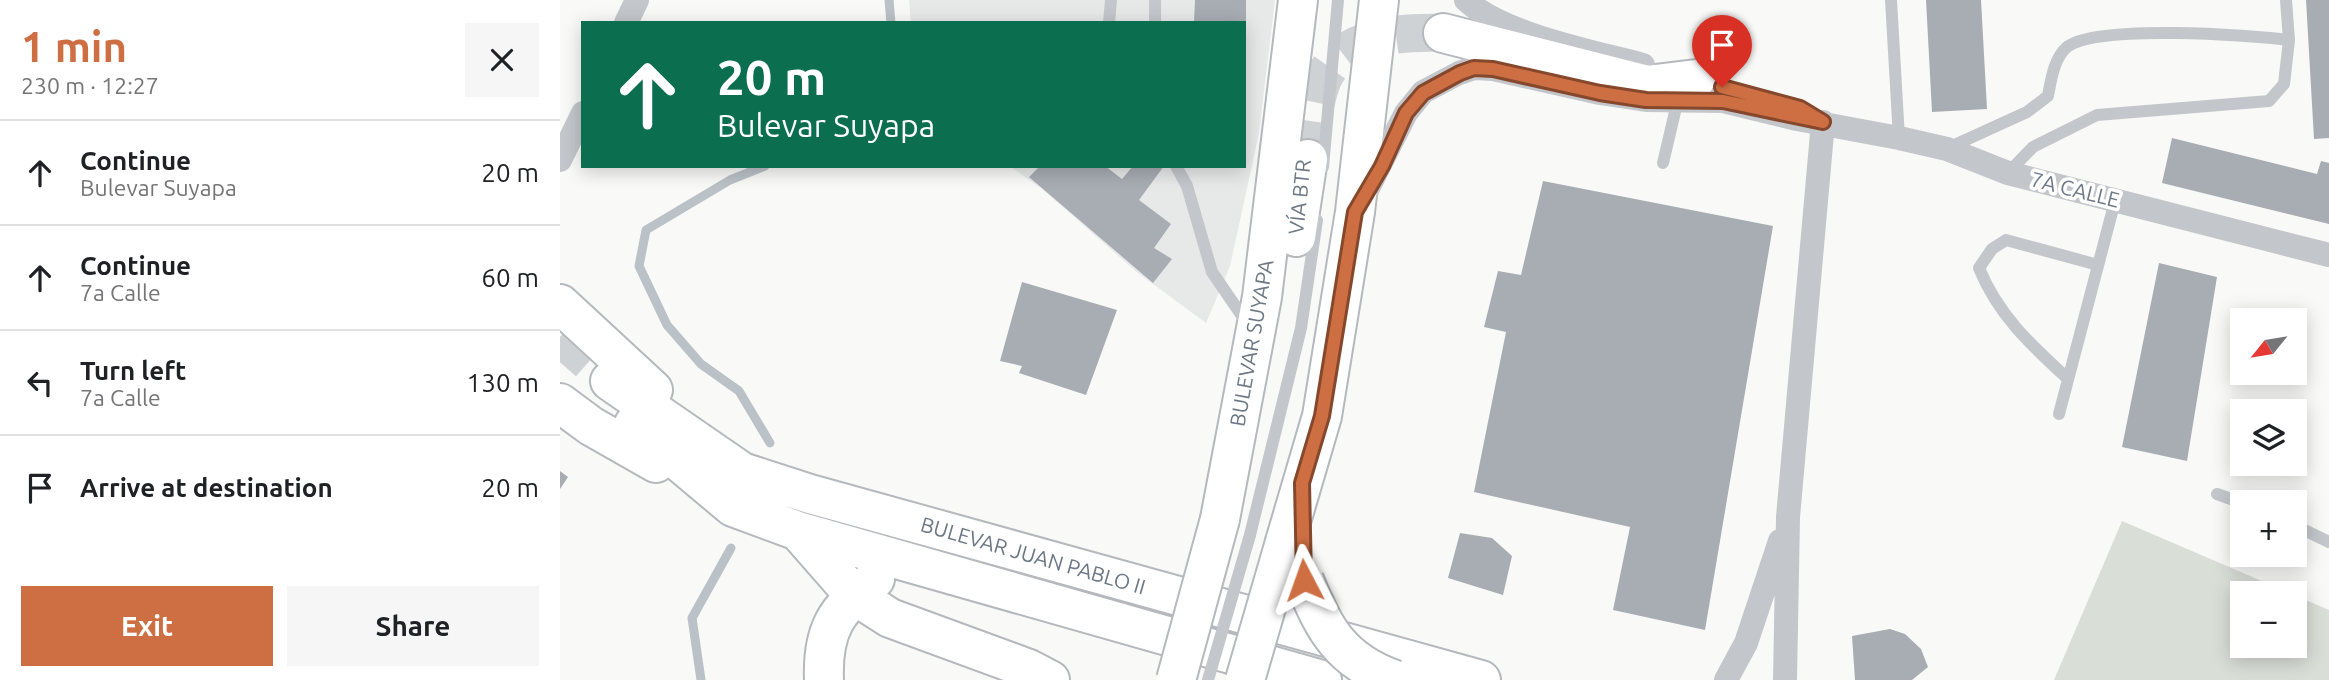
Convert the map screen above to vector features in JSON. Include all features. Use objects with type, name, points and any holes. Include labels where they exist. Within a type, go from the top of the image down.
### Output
[{"type":"main road","name":"BULEVAR SUYAPA","points":[[1245,680],[1252,532],[1232,458],[1255,333],[1282,142],[1298,0]]},
{"type":"main road","name":"BULEVAR SUYAPA","points":[[1176,680],[1252,532],[1302,483],[1322,416],[1337,208],[1380,0]]},
{"type":"main road","points":[[1443,33],[1647,85],[1687,89]]},
{"type":"main road","points":[[1232,458],[1255,439],[1270,401],[1315,168]]},
{"type":"main road","points":[[560,304],[738,489]]},
{"type":"main road","name":"BULEVAR JUAN PABLO II","points":[[604,388],[798,531],[1322,680]]},
{"type":"main road","points":[[560,403],[591,426],[738,489]]},
{"type":"main road","points":[[1302,483],[1304,580],[1318,615],[1340,648],[1375,673],[1395,680]]},
{"type":"main road","name":"BULEVAR JUAN PABLO II","points":[[738,489],[810,494],[1481,680]]},
{"type":"main road","points":[[798,531],[854,595],[890,618],[1029,669],[1050,680]]},
{"type":"main road","points":[[824,680],[823,653],[827,633],[854,595],[898,561]]},
{"type":"street","points":[[627,21],[637,0]]},
{"type":"street","name":"7A CALLE","points":[[1466,0],[1486,14],[1527,32],[1687,89],[1800,108],[1823,122],[1947,149],[2008,173],[2329,255]]},
{"type":"street","name":"7A CALLE","points":[[1337,208],[1382,166],[1406,113],[1423,93],[1474,68],[1493,69],[1600,93],[1646,100],[1687,89]]},
{"type":"street","points":[[560,160],[581,117]]},
{"type":"street","points":[[1786,680],[1788,517],[1823,122]]},
{"type":"street","points":[[1726,680],[1746,643],[1788,517]]},
{"type":"lane","points":[[1109,21],[1111,0]]},
{"type":"lane","points":[[1155,0],[1155,21]]},
{"type":"lane","name":"VÍA BTR","points":[[1315,168],[1338,0]]},
{"type":"lane","points":[[1891,0],[1899,138]]},
{"type":"lane","points":[[2008,173],[2033,147],[2097,115],[2269,101],[2284,84],[2289,40],[2286,0]]},
{"type":"lane","points":[[1947,149],[2027,112],[2048,96],[2053,70],[2066,47],[2092,36],[2227,33],[2289,40]]},
{"type":"lane","points":[[1663,163],[1687,89]]},
{"type":"lane","points":[[1177,168],[1187,186],[1212,272],[1255,333]]},
{"type":"lane","points":[[2059,414],[2115,201]]},
{"type":"lane","name":"VÍA BTR","points":[[1208,680],[1252,532],[1301,328],[1337,208]]},
{"type":"lane","points":[[2068,379],[2020,336],[1990,297],[1979,268],[1992,249],[2006,240],[2098,265]]},
{"type":"lane","points":[[2217,494],[2230,499]]},
{"type":"lane","points":[[2307,531],[2329,542]]},
{"type":"shaded area","points":[[909,0],[1275,0],[1259,133],[1230,266],[1206,323],[1138,273],[1041,188],[1012,168],[1246,168],[1246,21],[911,21]]},
{"type":"shaded area","points":[[2122,521],[2262,581],[2230,581],[2230,658],[2307,658],[2307,601],[2329,610],[2329,680],[2054,680]]},
{"type":"building","points":[[1195,0],[1246,0],[1246,21],[1194,21]]},
{"type":"building","points":[[1926,0],[1981,0],[1987,109],[1932,112]]},
{"type":"building","points":[[2306,0],[2329,0],[2329,138],[2314,139]]},
{"type":"building","points":[[2172,138],[2317,174],[2321,161],[2329,163],[2329,224],[2162,183]]},
{"type":"building","points":[[1038,168],[1108,168],[1122,179],[1131,168],[1163,168],[1139,200],[1171,224],[1154,248],[1172,259],[1153,283],[1029,177]]},
{"type":"building","points":[[1543,181],[1773,226],[1705,630],[1613,610],[1630,527],[1474,492],[1506,332],[1484,327],[1498,271],[1521,275]]},
{"type":"building","points":[[2159,263],[2217,277],[2187,461],[2122,447]]},
{"type":"building","points":[[1022,282],[1117,310],[1086,395],[1019,373],[1022,366],[1000,361]]},
{"type":"building","points":[[560,471],[568,477],[560,489]]},
{"type":"building","points":[[1460,533],[1492,538],[1512,556],[1503,595],[1448,578]]},
{"type":"building","points":[[1890,629],[1905,634],[1921,649],[1928,667],[1912,680],[1855,680],[1852,636]]},
{"type":"waterway","points":[[889,0],[891,21]]},
{"type":"waterway","points":[[760,168],[730,180],[646,230],[639,266],[667,325],[701,364],[739,391],[770,443]]},
{"type":"waterway","points":[[701,680],[692,618],[731,548]]},
{"type":"tunnel","points":[[1308,159],[1317,98],[1323,79],[1332,64],[1359,44],[1375,39],[1410,33],[1443,33]]},
{"type":"tunnel","points":[[560,337],[610,381]]},
{"type":"route","points":[[1304,580],[1301,556],[1302,483],[1322,416],[1355,212],[1382,166],[1406,113],[1423,93],[1441,80],[1474,68],[1493,69],[1600,93],[1646,100],[1678,98],[1723,101],[1797,119],[1823,122],[1800,108],[1722,87]]}]
